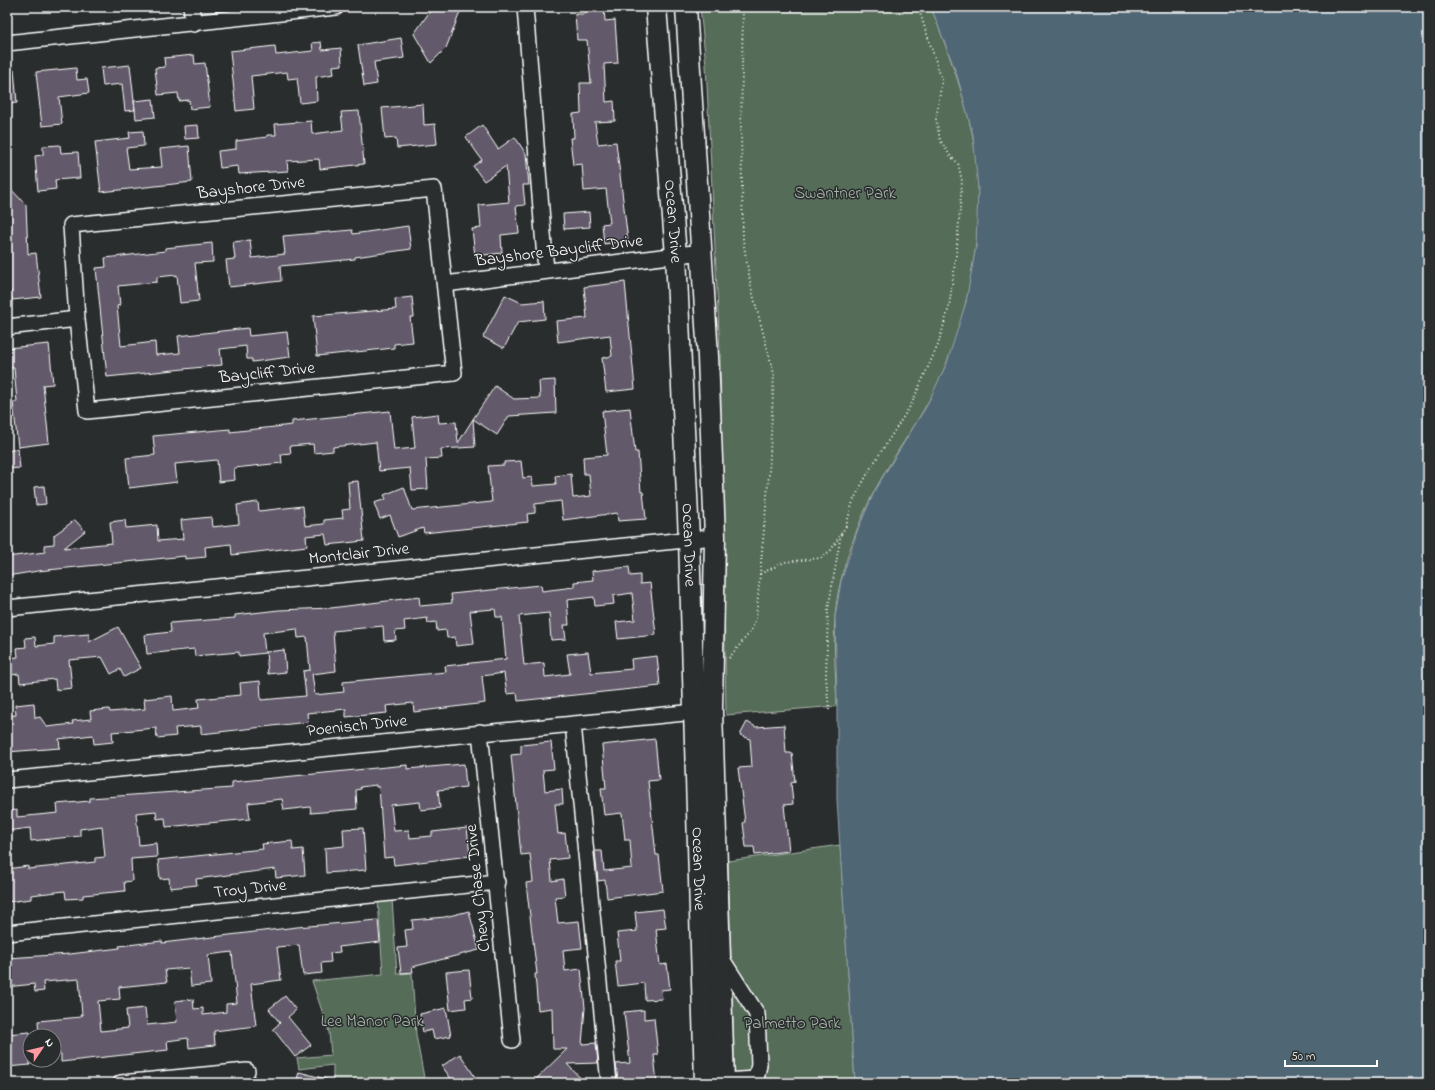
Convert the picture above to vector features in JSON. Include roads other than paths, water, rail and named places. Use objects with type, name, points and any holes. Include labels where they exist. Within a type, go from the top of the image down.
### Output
[{"type":"main road","name":"Ocean Drive","points":[[656,7],[676,255],[689,540],[703,711],[716,1076]]},
{"type":"main road","name":"Ocean Drive","points":[[686,7],[702,252],[715,537],[703,711]]},
{"type":"main road","points":[[684,417],[710,414]]},
{"type":"main road","name":"Ocean Drive","points":[[707,834],[720,956],[716,1076]]},
{"type":"street","points":[[192,7],[194,24]]},
{"type":"street","points":[[7,43],[194,24],[336,7]]},
{"type":"street","points":[[525,7],[546,271]]},
{"type":"street","name":"Bayshore Drive","points":[[77,319],[72,225],[426,190],[434,190],[445,284]]},
{"type":"street","name":"Bayshore Baycliff Drive","points":[[445,284],[702,252]]},
{"type":"street","name":"Baycliff Drive","points":[[77,319],[87,411],[454,373],[445,284]]},
{"type":"street","points":[[7,327],[77,319]]},
{"type":"street","name":"Montclair Drive","points":[[7,608],[715,537]]},
{"type":"street","name":"Poenisch Drive","points":[[7,780],[703,711]]},
{"type":"street","points":[[573,724],[609,1083]]},
{"type":"street","name":"Chevy Chase Drive","points":[[480,732],[497,882],[512,1040]]},
{"type":"street","name":"Troy Drive","points":[[7,933],[497,882]]},
{"type":"street","points":[[716,1076],[756,1081],[759,1065],[756,1014],[720,956]]},
{"type":"street","points":[[121,1083],[247,1071]]},
{"type":"water","points":[[931,7],[1428,7],[1428,1083],[855,1083],[837,800],[835,617],[841,581],[858,529],[876,488],[926,407],[947,363],[966,302],[976,246],[978,188],[973,135],[957,75]]},
{"type":"park label","name":"Swantner Park","points":[[845,193]]},
{"type":"park label","name":"Lee Manor Park","points":[[372,1021]]},
{"type":"park label","name":"Palmetto Park","points":[[792,1023]]}]
